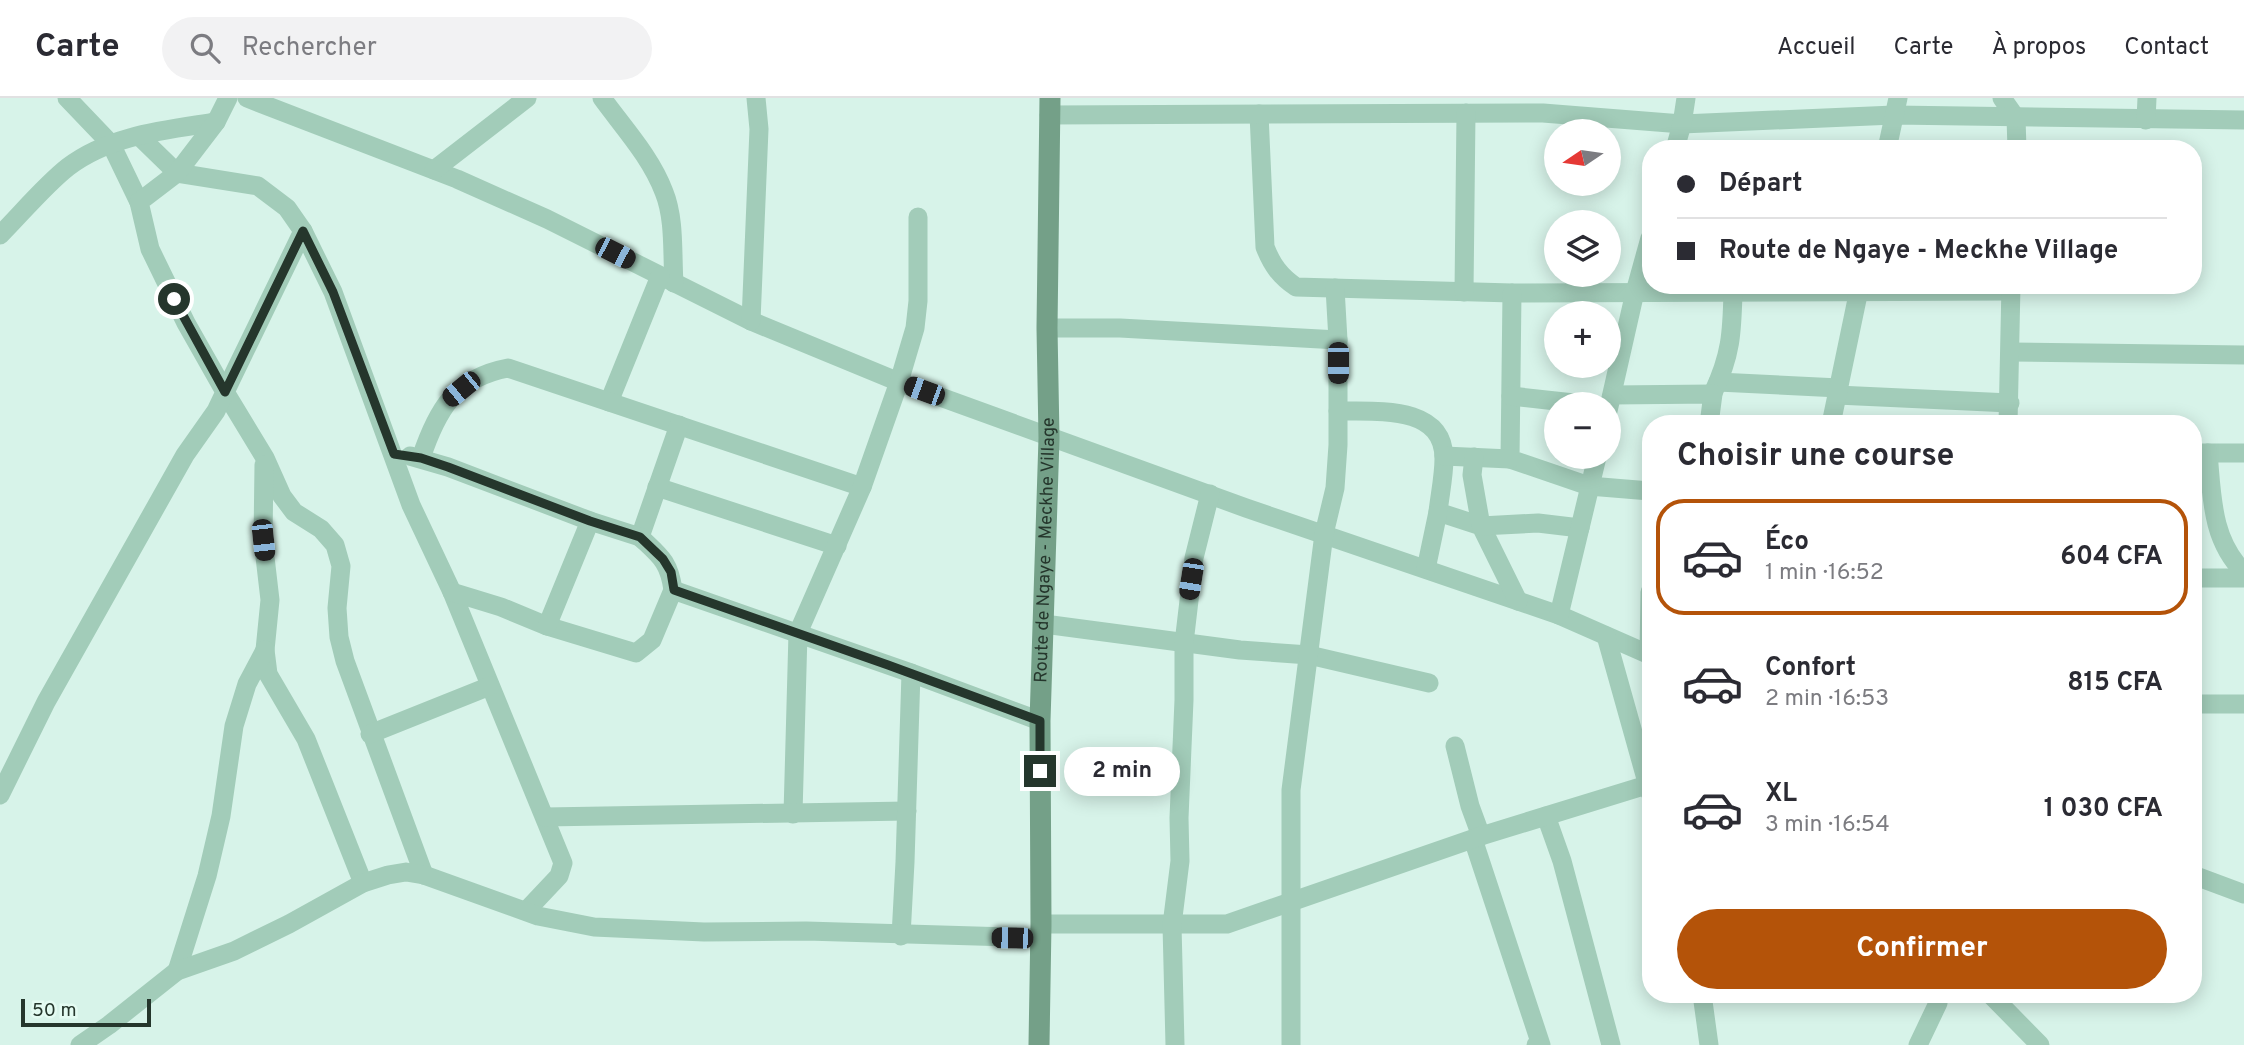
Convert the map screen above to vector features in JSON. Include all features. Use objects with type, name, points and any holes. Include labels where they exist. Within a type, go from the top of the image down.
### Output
[{"type":"main road","name":"Route de Ngaye - Meckhe Village","points":[[1039,1045],[1040,721],[1049,438],[1049,106]]},
{"type":"street","points":[[67,98],[111,144],[139,202],[150,249],[186,323],[265,458],[282,496],[294,512],[321,529],[335,545],[341,566],[337,608],[339,637],[345,661],[424,875]]},
{"type":"street","points":[[139,202],[177,173],[216,122],[228,98]]},
{"type":"street","points":[[247,98],[434,170],[547,219],[751,321],[899,382],[1049,438],[1559,615],[1642,652]]},
{"type":"street","points":[[434,170],[527,98]]},
{"type":"street","points":[[601,98],[652,167],[664,192],[669,212],[667,279],[609,402]]},
{"type":"street","points":[[751,321],[760,129],[756,98]]},
{"type":"street","points":[[1678,140],[1686,98]]},
{"type":"street","points":[[2002,98],[2016,108]]},
{"type":"street","points":[[2146,120],[2147,98]]},
{"type":"street","points":[[1049,106],[1246,108],[1393,105],[1466,113],[1543,106],[1682,124],[1896,107],[2016,108],[2146,120],[2244,120]]},
{"type":"street","points":[[1888,140],[1896,107]]},
{"type":"street","points":[[1246,108],[1265,247],[1271,264],[1283,278],[1296,287],[1512,293],[1642,292]]},
{"type":"street","points":[[2016,108],[2017,140]]},
{"type":"street","points":[[1464,292],[1466,113]]},
{"type":"street","points":[[0,235],[69,167],[111,144],[216,122]]},
{"type":"street","points":[[139,136],[177,173],[258,186],[287,208],[303,231],[333,292],[411,505],[452,592],[562,863],[559,876],[526,911]]},
{"type":"street","points":[[793,814],[798,633],[862,486],[915,328],[918,301],[918,217]]},
{"type":"street","points":[[0,795],[46,702],[185,455],[216,411],[303,231]]},
{"type":"street","points":[[1612,392],[1642,267]]},
{"type":"street","points":[[1291,1045],[1291,790],[1324,534],[1335,488],[1338,340],[1335,288]]},
{"type":"street","points":[[1510,459],[1512,293]]},
{"type":"street","points":[[1710,415],[1715,388],[1726,361],[1732,335],[1733,294]]},
{"type":"street","points":[[1833,415],[1858,294]]},
{"type":"street","points":[[2009,415],[2011,294]]},
{"type":"street","points":[[1047,328],[1120,328],[1338,340]]},
{"type":"street","points":[[2011,352],[2244,355]]},
{"type":"street","points":[[421,458],[432,425],[448,399],[474,378],[508,368],[862,486]]},
{"type":"street","points":[[1621,403],[1715,388],[1838,391],[2010,403]]},
{"type":"street","points":[[1510,396],[1544,400]]},
{"type":"street","points":[[1338,411],[1394,412],[1428,424],[1438,434],[1444,456],[1438,512],[1426,569]]},
{"type":"street","points":[[640,537],[679,425]]},
{"type":"street","points":[[2202,453],[2244,453]]},
{"type":"street","points":[[394,454],[421,458],[640,537],[663,559],[671,572],[674,590],[652,640],[636,653],[547,626],[501,607],[452,592]]},
{"type":"street","points":[[1444,456],[1510,459],[1589,486],[1642,490]]},
{"type":"street","points":[[1474,457],[1472,475],[1481,526],[1518,601]]},
{"type":"street","points":[[265,458],[263,540],[270,600],[265,650],[268,674],[306,739],[363,883]]},
{"type":"street","points":[[2202,458],[2217,529],[2235,563],[2244,572]]},
{"type":"street","points":[[1559,615],[1594,469]]},
{"type":"street","points":[[657,487],[837,547]]},
{"type":"street","points":[[1175,1045],[1172,925],[1180,861],[1184,643],[1194,558],[1210,494]]},
{"type":"street","points":[[1438,512],[1481,526],[1538,523],[1580,528]]},
{"type":"street","points":[[547,626],[590,521]]},
{"type":"street","points":[[2202,578],[2244,578]]},
{"type":"street","points":[[674,590],[1040,721]]},
{"type":"street","points":[[1044,624],[1184,643],[1309,655],[1429,682]]},
{"type":"street","points":[[1606,636],[1642,762]]},
{"type":"street","points":[[177,971],[207,876],[220,816],[234,726],[247,684],[265,650]]},
{"type":"street","points":[[901,936],[911,673]]},
{"type":"street","points":[[370,734],[491,686]]},
{"type":"street","points":[[2202,704],[2244,704]]},
{"type":"street","points":[[1455,746],[1477,837],[1541,1045],[1536,1045]]},
{"type":"street","points":[[80,1045],[110,1025],[177,971],[234,951],[363,883],[388,874],[406,872],[424,875],[538,916],[594,927],[705,932],[806,931],[901,936],[1227,924],[1477,837],[1642,789]]},
{"type":"street","points":[[545,817],[907,811]]},
{"type":"street","points":[[1546,816],[1562,861],[1611,1045]]},
{"type":"street","points":[[2202,878],[2244,894]]},
{"type":"street","points":[[1703,1003],[1709,1045]]},
{"type":"street","points":[[1917,1045],[1938,1003]]},
{"type":"street","points":[[1999,1003],[2040,1045]]},
{"type":"route","points":[[174,299],[225,392],[303,231],[333,292],[394,454],[421,458],[448,467],[640,537],[663,559],[671,572],[674,590],[1040,721],[1040,771]]}]
